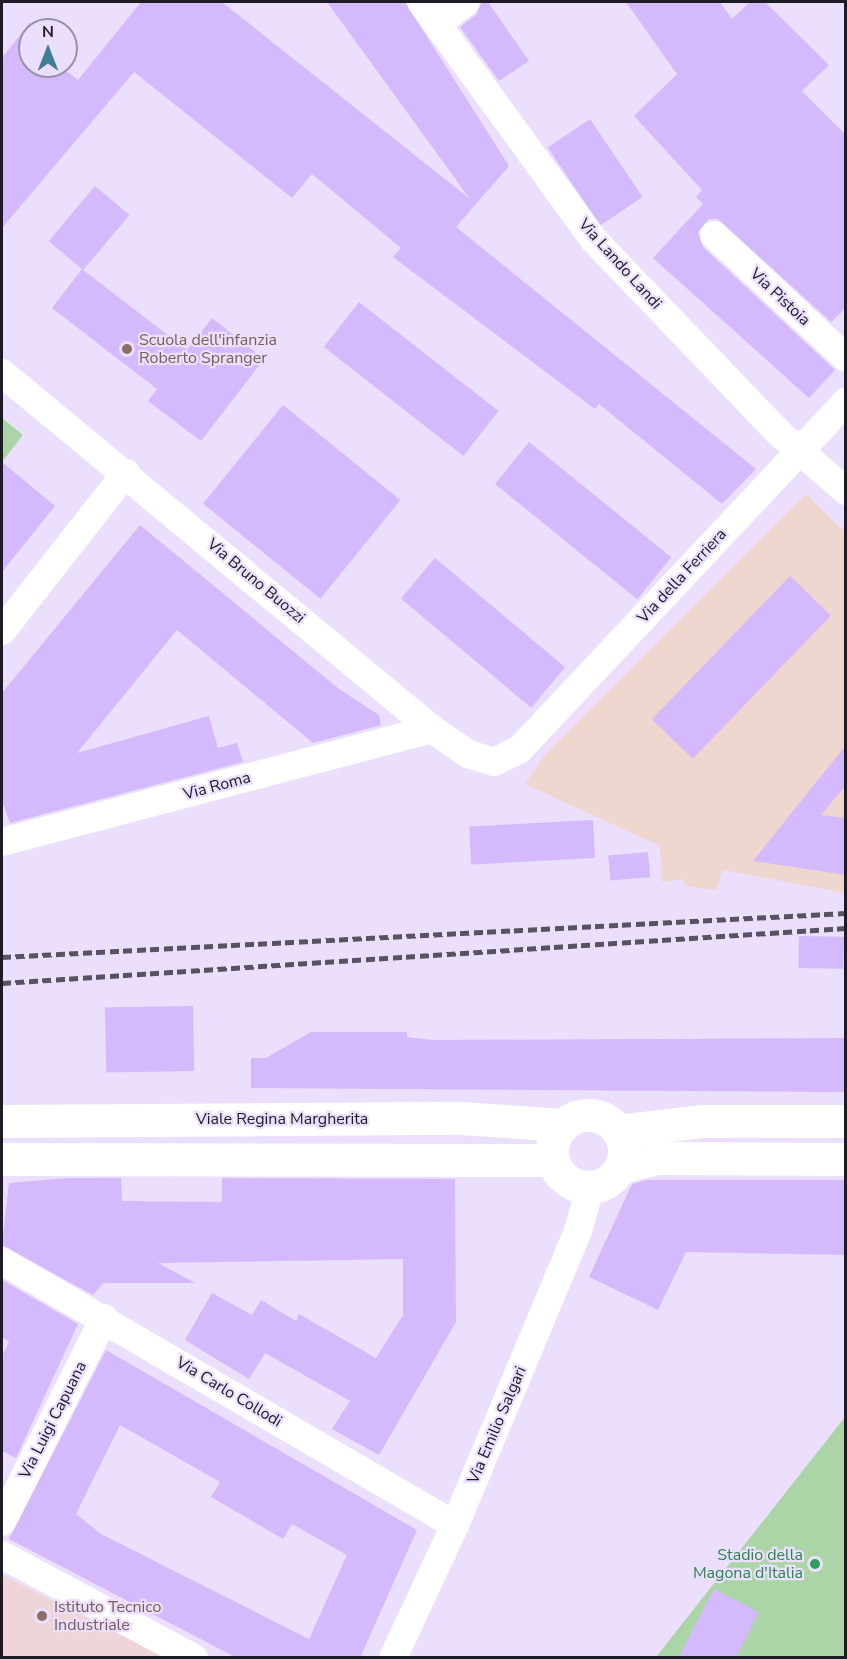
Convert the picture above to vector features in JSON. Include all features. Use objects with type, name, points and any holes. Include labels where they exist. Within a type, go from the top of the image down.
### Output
[{"type":"street","points":[[429,13],[466,2]]},
{"type":"street","name":"Via Lando Landi","points":[[429,13],[594,240],[800,449],[846,491]]},
{"type":"street","name":"Via Pistoia","points":[[714,235],[846,358]]},
{"type":"street","name":"Via Bruno Buozzi","points":[[2,373],[126,472],[432,729],[468,754],[494,762],[519,750]]},
{"type":"street","name":"Via della Ferriera","points":[[519,750],[846,402]]},
{"type":"street","points":[[2,631],[126,472]]},
{"type":"street","name":"Via Roma","points":[[2,843],[432,729]]},
{"type":"street","name":"Viale Regina Margherita","points":[[2,1121],[461,1118],[563,1125],[573,1118],[598,1116],[618,1131]]},
{"type":"street","points":[[621,1167],[623,1142],[618,1131],[703,1121],[846,1121]]},
{"type":"street","points":[[563,1125],[555,1135],[552,1160],[566,1181],[590,1188],[621,1167],[657,1158],[846,1159]]},
{"type":"street","points":[[2,1159],[552,1160]]},
{"type":"street","name":"Via Emilio Salgari","points":[[393,1658],[455,1525],[578,1231],[590,1188]]},
{"type":"street","name":"Via Carlo Collodi","points":[[2,1261],[104,1318],[455,1525]]},
{"type":"street","name":"Via Luigi Capuana","points":[[2,1522],[104,1318]]},
{"type":"street","points":[[2,1555],[194,1658]]},
{"type":"shaded area","points":[[806,494],[845,532],[845,893],[723,870],[716,890],[685,886],[683,879],[662,882],[660,846],[525,784],[545,755]]},
{"type":"shaded area","name":"Istituto Tecnico Industriale","points":[[2,1575],[164,1657],[2,1657]]},
{"type":"green space","points":[[2,418],[23,435],[2,462]]},
{"type":"green space","points":[[845,1417],[845,1657],[656,1657]]},
{"type":"building","points":[[141,2],[222,2],[470,199],[327,2],[405,2],[509,166],[456,227],[756,469],[722,504],[599,404],[595,409],[393,257],[401,248],[312,174],[292,198],[134,72],[2,228],[2,58],[18,37],[18,78],[75,78],[78,80]]},
{"type":"building","points":[[482,2],[488,2],[529,61],[499,81],[460,27],[476,15]]},
{"type":"building","points":[[626,2],[720,2],[732,19],[750,2],[765,2],[829,65],[802,91],[846,135],[846,308],[831,322],[718,219],[709,219],[698,232],[703,247],[835,370],[809,398],[653,258],[703,204],[696,197],[702,190],[634,116],[677,74]]},
{"type":"building","points":[[590,119],[643,197],[600,225],[548,148]]},
{"type":"building","points":[[95,186],[129,215],[83,270],[49,241]]},
{"type":"building","points":[[82,269],[187,350],[212,318],[264,359],[201,441],[148,401],[157,389],[52,308]]},
{"type":"building","points":[[359,302],[498,411],[463,456],[324,347]]},
{"type":"building","points":[[283,405],[400,500],[320,599],[203,504]]},
{"type":"building","points":[[529,442],[671,557],[637,599],[495,484]]},
{"type":"building","points":[[2,462],[55,506],[2,572]]},
{"type":"building","points":[[140,525],[339,689],[379,715],[381,725],[313,743],[177,630],[77,753],[209,716],[218,748],[237,743],[243,762],[10,823],[2,801],[2,693]]},
{"type":"building","points":[[435,558],[565,667],[531,708],[401,599]]},
{"type":"building","points":[[790,576],[831,616],[693,759],[652,719]]},
{"type":"building","points":[[846,745],[846,785],[821,815],[846,818],[846,875],[753,861]]},
{"type":"building","points":[[593,820],[595,858],[471,864],[469,826]]},
{"type":"building","points":[[648,852],[650,877],[610,880],[608,855]]},
{"type":"building","points":[[799,936],[844,937],[843,969],[798,968]]},
{"type":"building","points":[[193,1006],[194,1071],[106,1073],[105,1008]]},
{"type":"building","points":[[311,1032],[407,1032],[407,1037],[432,1040],[846,1038],[846,1092],[251,1088],[251,1058],[266,1058]]},
{"type":"building","points":[[69,1178],[121,1178],[122,1201],[222,1202],[222,1178],[455,1179],[456,1322],[379,1455],[332,1429],[350,1401],[265,1353],[249,1379],[185,1340],[212,1293],[252,1315],[261,1300],[296,1321],[299,1314],[376,1358],[403,1315],[403,1259],[158,1263],[195,1283],[103,1283],[93,1295],[2,1245],[9,1183]]},
{"type":"building","points":[[646,1180],[846,1180],[846,1255],[686,1252],[658,1310],[589,1277],[632,1184]]},
{"type":"building","points":[[2,1280],[78,1324],[16,1458],[2,1451],[2,1356],[9,1342],[2,1337]]},
{"type":"building","points":[[106,1350],[417,1530],[360,1658],[237,1658],[9,1539]],"holes":[[[120,1425],[220,1482],[211,1497],[283,1539],[292,1524],[347,1555],[309,1639],[101,1534],[76,1514]]]},
{"type":"building","points":[[714,1589],[759,1612],[736,1658],[678,1658]]},
{"type":"railway","points":[[2,957],[846,913]]},
{"type":"railway","points":[[2,983],[846,928]]},
{"type":"place","name":"Scuola dell'infanzia Roberto Spranger","points":[[127,349]]},
{"type":"place","name":"Stadio della Magona d'Italia","points":[[815,1564]]},
{"type":"place","name":"Istituto Tecnico Industriale","points":[[42,1616]]}]
